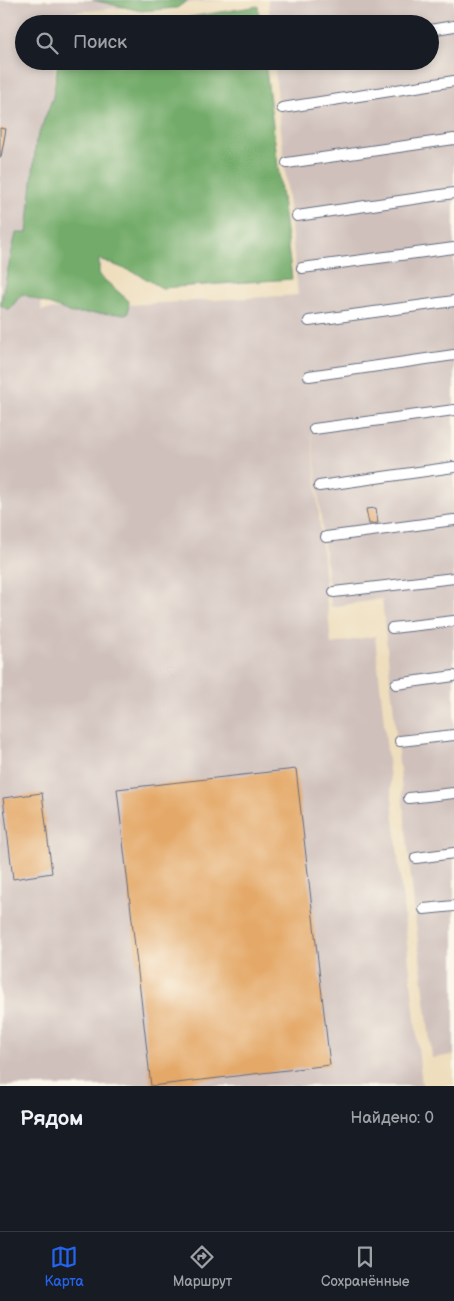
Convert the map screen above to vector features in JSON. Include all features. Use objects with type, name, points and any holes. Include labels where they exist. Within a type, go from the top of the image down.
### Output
[{"type":"lane","points":[[439,28],[454,26]]},
{"type":"lane","points":[[282,108],[454,81]]},
{"type":"lane","points":[[287,163],[454,138]]},
{"type":"lane","points":[[297,216],[454,193]]},
{"type":"lane","points":[[302,268],[454,248]]},
{"type":"lane","points":[[309,320],[454,301]]},
{"type":"lane","points":[[309,376],[454,355]]},
{"type":"lane","points":[[314,429],[454,410]]},
{"type":"lane","points":[[319,486],[454,467]]},
{"type":"lane","points":[[326,537],[454,520]]},
{"type":"lane","points":[[334,592],[454,578]]},
{"type":"lane","points":[[392,628],[454,621]]},
{"type":"lane","points":[[396,684],[454,676]]},
{"type":"lane","points":[[400,741],[454,736]]},
{"type":"lane","points":[[409,798],[454,793]]},
{"type":"lane","points":[[416,858],[454,852]]},
{"type":"lane","points":[[424,909],[454,906]]},
{"type":"shaded area","points":[[0,0],[225,0],[59,13],[59,15],[15,15],[15,70],[54,70],[41,310],[298,295],[275,70],[439,70],[439,15],[269,15],[268,0],[454,0],[454,1055],[432,1058],[415,916],[382,599],[331,607],[310,419],[331,644],[375,636],[422,1086],[0,1086]]},
{"type":"green space","points":[[93,0],[188,0],[177,8],[141,11]]},
{"type":"green space","points":[[258,6],[259,15],[203,15]]},
{"type":"green space","points":[[57,70],[266,70],[292,279],[162,288],[138,274],[99,259],[99,275],[129,301],[128,314],[72,313],[22,294],[9,310],[0,305],[16,233],[27,233],[36,141],[53,97]]},
{"type":"building","points":[[0,128],[6,129],[1,157],[0,157]]},
{"type":"building","points":[[376,508],[378,523],[369,524],[366,509]]},
{"type":"building","points":[[296,769],[330,1065],[151,1086],[117,789]]},
{"type":"building","points":[[42,793],[52,873],[13,879],[3,798]]}]
